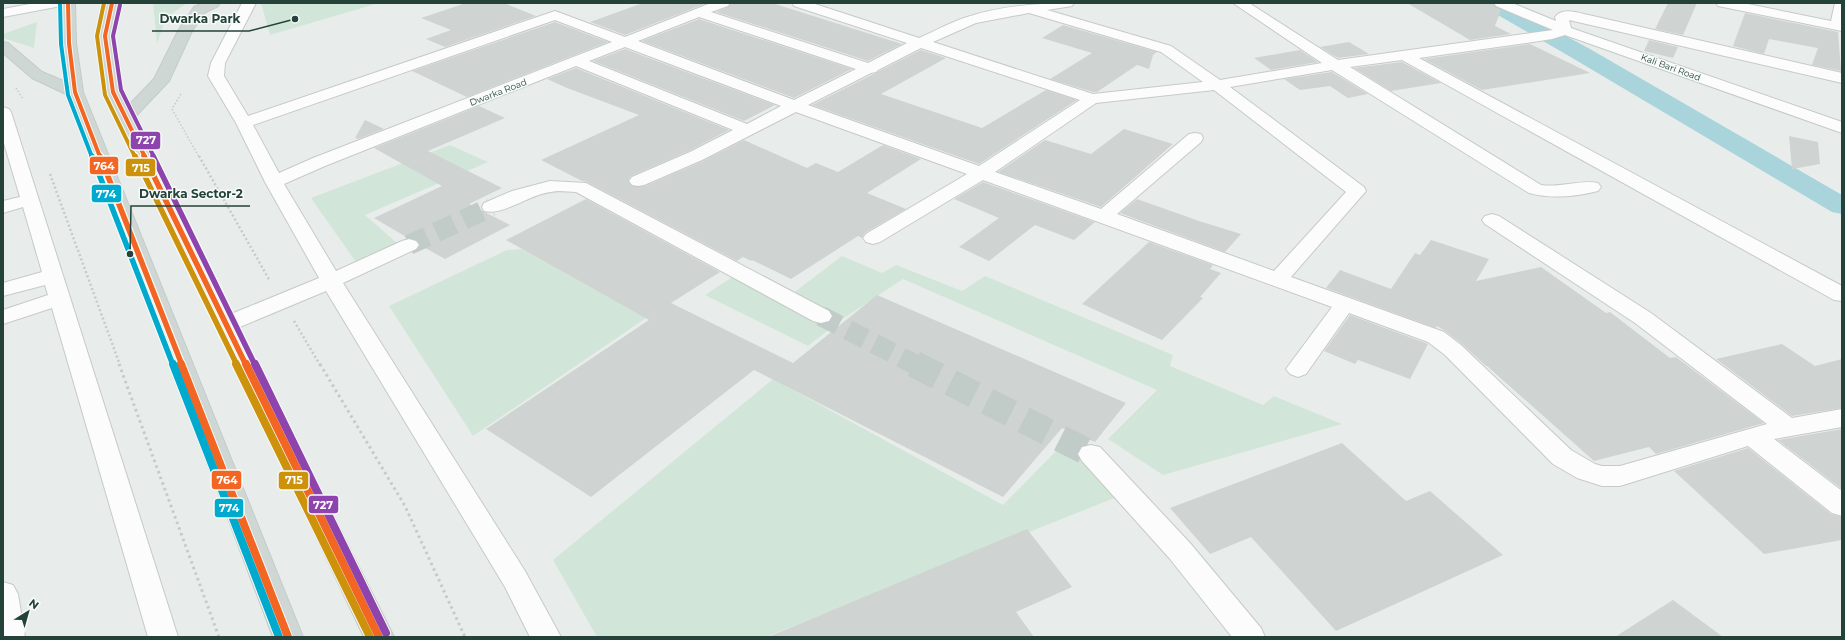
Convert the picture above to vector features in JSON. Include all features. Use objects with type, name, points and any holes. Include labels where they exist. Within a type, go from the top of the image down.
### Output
[{"type":"main road","points":[[68,3],[69,43],[75,92],[288,637]]},
{"type":"main road","points":[[112,3],[105,36],[113,92],[379,637]]},
{"type":"main road","points":[[126,117],[161,81],[185,31],[199,10],[212,3]]},
{"type":"main road","points":[[3,46],[37,75],[75,92]]},
{"type":"street","points":[[3,13],[56,3]]},
{"type":"street","points":[[249,3],[218,63],[216,76],[244,123],[274,182],[331,281],[515,579],[546,637]]},
{"type":"street","name":"Dwarka Road","points":[[274,182],[319,162],[723,3]]},
{"type":"street","points":[[799,3],[1092,99],[1217,85],[1334,64],[1533,38],[1559,32],[1562,17],[1567,15],[1842,78]]},
{"type":"street","points":[[638,181],[696,156],[919,43],[980,17],[1067,3]]},
{"type":"street","points":[[1240,3],[1334,64],[1535,189],[1546,192],[1559,192],[1592,187]]},
{"type":"street","name":"Kali Bari Road","points":[[1501,3],[1559,32],[1842,128]]},
{"type":"street","points":[[1723,3],[1839,26],[1842,3]]},
{"type":"street","points":[[1029,9],[1161,47],[1217,85],[1357,191],[1278,280]]},
{"type":"street","points":[[699,12],[870,69]]},
{"type":"street","points":[[244,123],[554,15],[627,41],[795,106],[1104,216],[1436,338],[1453,350],[1562,457],[1586,471],[1602,476],[1620,476],[1752,436],[1788,427],[1842,418]]},
{"type":"street","points":[[1402,55],[1842,295]]},
{"type":"street","points":[[577,61],[747,130]]},
{"type":"street","points":[[873,238],[981,173],[1092,99]]},
{"type":"street","points":[[3,112],[55,287],[163,637]]},
{"type":"street","points":[[1104,216],[1196,138]]},
{"type":"street","points":[[491,207],[519,195],[550,186],[580,187],[821,316]]},
{"type":"street","points":[[3,207],[29,200]]},
{"type":"street","points":[[1492,220],[1643,318],[1788,427]]},
{"type":"street","points":[[227,324],[331,281],[409,245]]},
{"type":"street","points":[[3,290],[55,287]]},
{"type":"street","points":[[3,317],[55,287]]},
{"type":"street","points":[[1298,369],[1345,304]]},
{"type":"street","points":[[1752,436],[1842,506]]},
{"type":"street","points":[[1091,454],[1180,551],[1250,637]]},
{"type":"street","points":[[3,594],[10,637]]},
{"type":"path","points":[[12,83],[20,93],[23,100]]},
{"type":"path","points":[[49,171],[219,637]]},
{"type":"green space","points":[[153,3],[187,3],[166,18],[157,43]]},
{"type":"green space","points":[[261,3],[379,3],[270,35]]},
{"type":"green space","points":[[37,22],[34,48],[3,38],[3,34]]},
{"type":"green space","points":[[450,145],[488,162],[365,215],[398,244],[356,262],[311,198]]},
{"type":"green space","points":[[522,249],[646,318],[473,436],[389,306],[507,250]]},
{"type":"green space","points":[[842,256],[882,273],[896,265],[962,291],[985,276],[1173,355],[1170,366],[1263,405],[1274,396],[1342,424],[1163,475],[1108,439],[1157,390],[903,279],[844,318],[808,346],[705,295],[740,272],[792,294]]},
{"type":"green space","points":[[773,379],[1003,505],[1066,441],[1117,497],[766,637],[597,637],[553,560]]},
{"type":"building","points":[[466,3],[504,3],[536,16],[445,47],[426,39],[451,30],[421,18]]},
{"type":"building","points":[[643,3],[707,3],[625,35],[590,22]]},
{"type":"building","points":[[731,3],[772,3],[902,44],[868,61],[716,12],[728,7]]},
{"type":"building","points":[[1407,3],[1493,3],[1495,7],[1501,10],[1495,26],[1511,34],[1470,40]]},
{"type":"building","points":[[1668,3],[1697,3],[1683,35],[1655,29]]},
{"type":"building","points":[[1745,13],[1838,32],[1841,71],[1812,65],[1818,48],[1769,39],[1764,54],[1733,46]]},
{"type":"building","points":[[699,19],[852,69],[794,98],[642,41]]},
{"type":"building","points":[[555,22],[608,42],[467,97],[412,71]]},
{"type":"building","points":[[1063,25],[1157,52],[1153,55],[1149,69],[1137,65],[1097,92],[1093,92],[1050,79],[1092,53],[1042,38]]},
{"type":"building","points":[[1649,40],[1678,47],[1673,58],[1644,51]]},
{"type":"building","points":[[1349,42],[1369,54],[1338,58],[1320,47]]},
{"type":"building","points":[[1530,44],[1590,73],[1482,90],[1424,59]]},
{"type":"building","points":[[625,49],[775,105],[744,121],[593,61]]},
{"type":"building","points":[[921,50],[946,58],[881,94],[982,128],[1046,90],[1077,100],[979,164],[812,105]]},
{"type":"building","points":[[1300,50],[1318,62],[1271,70],[1254,58]]},
{"type":"building","points":[[1402,62],[1441,83],[1391,91],[1354,68]]},
{"type":"building","points":[[576,68],[729,130],[689,151],[631,176],[628,181],[632,186],[645,186],[703,161],[744,140],[807,168],[816,163],[838,172],[883,145],[921,159],[867,193],[906,209],[865,233],[862,238],[858,236],[791,279],[743,257],[737,261],[587,182],[582,181],[541,160],[639,115],[547,79]]},
{"type":"building","points":[[1332,72],[1368,94],[1348,98],[1330,86],[1300,90],[1284,79]]},
{"type":"building","points":[[479,106],[505,118],[428,151],[502,188],[469,204],[510,225],[445,259],[420,245],[416,240],[408,238],[374,218],[442,186],[374,148]]},
{"type":"building","points":[[365,120],[384,129],[358,139],[355,138]]},
{"type":"building","points":[[1124,129],[1173,144],[1101,207],[998,172],[1045,140],[1091,154]]},
{"type":"building","points":[[1789,136],[1818,142],[1820,164],[1792,169]]},
{"type":"building","points":[[983,182],[1095,222],[1074,240],[1035,225],[989,261],[959,247],[999,218],[954,199]]},
{"type":"building","points":[[586,199],[720,272],[671,303],[793,363],[877,295],[1126,403],[1095,442],[1062,428],[1003,497],[754,370],[591,497],[486,429],[649,320],[506,240]]},
{"type":"building","points":[[1137,199],[1241,234],[1225,252],[1120,213]]},
{"type":"building","points":[[1431,240],[1489,259],[1476,281],[1541,267],[1606,313],[1610,312],[1670,358],[1676,357],[1764,423],[1656,454],[1649,447],[1594,461],[1462,344],[1445,331],[1437,326],[1436,328],[1326,288],[1340,270],[1391,289],[1415,253],[1420,255]]},
{"type":"building","points":[[1149,242],[1213,265],[1210,269],[1221,273],[1200,297],[1203,298],[1162,340],[1082,304]]},
{"type":"building","points":[[1350,315],[1428,344],[1410,379],[1358,360],[1355,364],[1324,351]]},
{"type":"building","points":[[1782,344],[1815,366],[1842,359],[1842,408],[1792,416],[1716,359]]},
{"type":"building","points":[[1842,429],[1842,489],[1778,440]]},
{"type":"building","points":[[1342,443],[1406,501],[1430,491],[1503,555],[1336,631],[1251,537],[1210,554],[1170,508]]},
{"type":"building","points":[[1748,448],[1831,514],[1842,517],[1842,540],[1764,554],[1674,471]]},
{"type":"building","points":[[1027,529],[1072,587],[1016,612],[1034,637],[768,637]]},
{"type":"building","points":[[1673,600],[1723,637],[1615,637]]},
{"type":"waterway","points":[[1491,3],[1582,54],[1842,206]]},
{"type":"tunnel","points":[[409,245],[491,207]]},
{"type":"tunnel","points":[[821,316],[916,365]]},
{"type":"tunnel","points":[[914,364],[1091,454]]},
{"type":"transit line","name":"774","points":[[60,3],[61,44],[68,95],[279,637]]},
{"type":"transit line","name":"764","points":[[68,3],[69,43],[75,92],[288,637]]},
{"type":"transit line","name":"715","points":[[104,3],[97,36],[105,95],[370,637]]},
{"type":"transit line","name":"764","points":[[112,3],[105,36],[113,92],[379,637]]},
{"type":"transit line","name":"727","points":[[120,5],[113,36],[121,90],[386,633]]},
{"type":"place","name":"Dwarka Park","points":[[295,19]]},
{"type":"place","name":"Dwarka Sector-2","points":[[130,254]]}]
